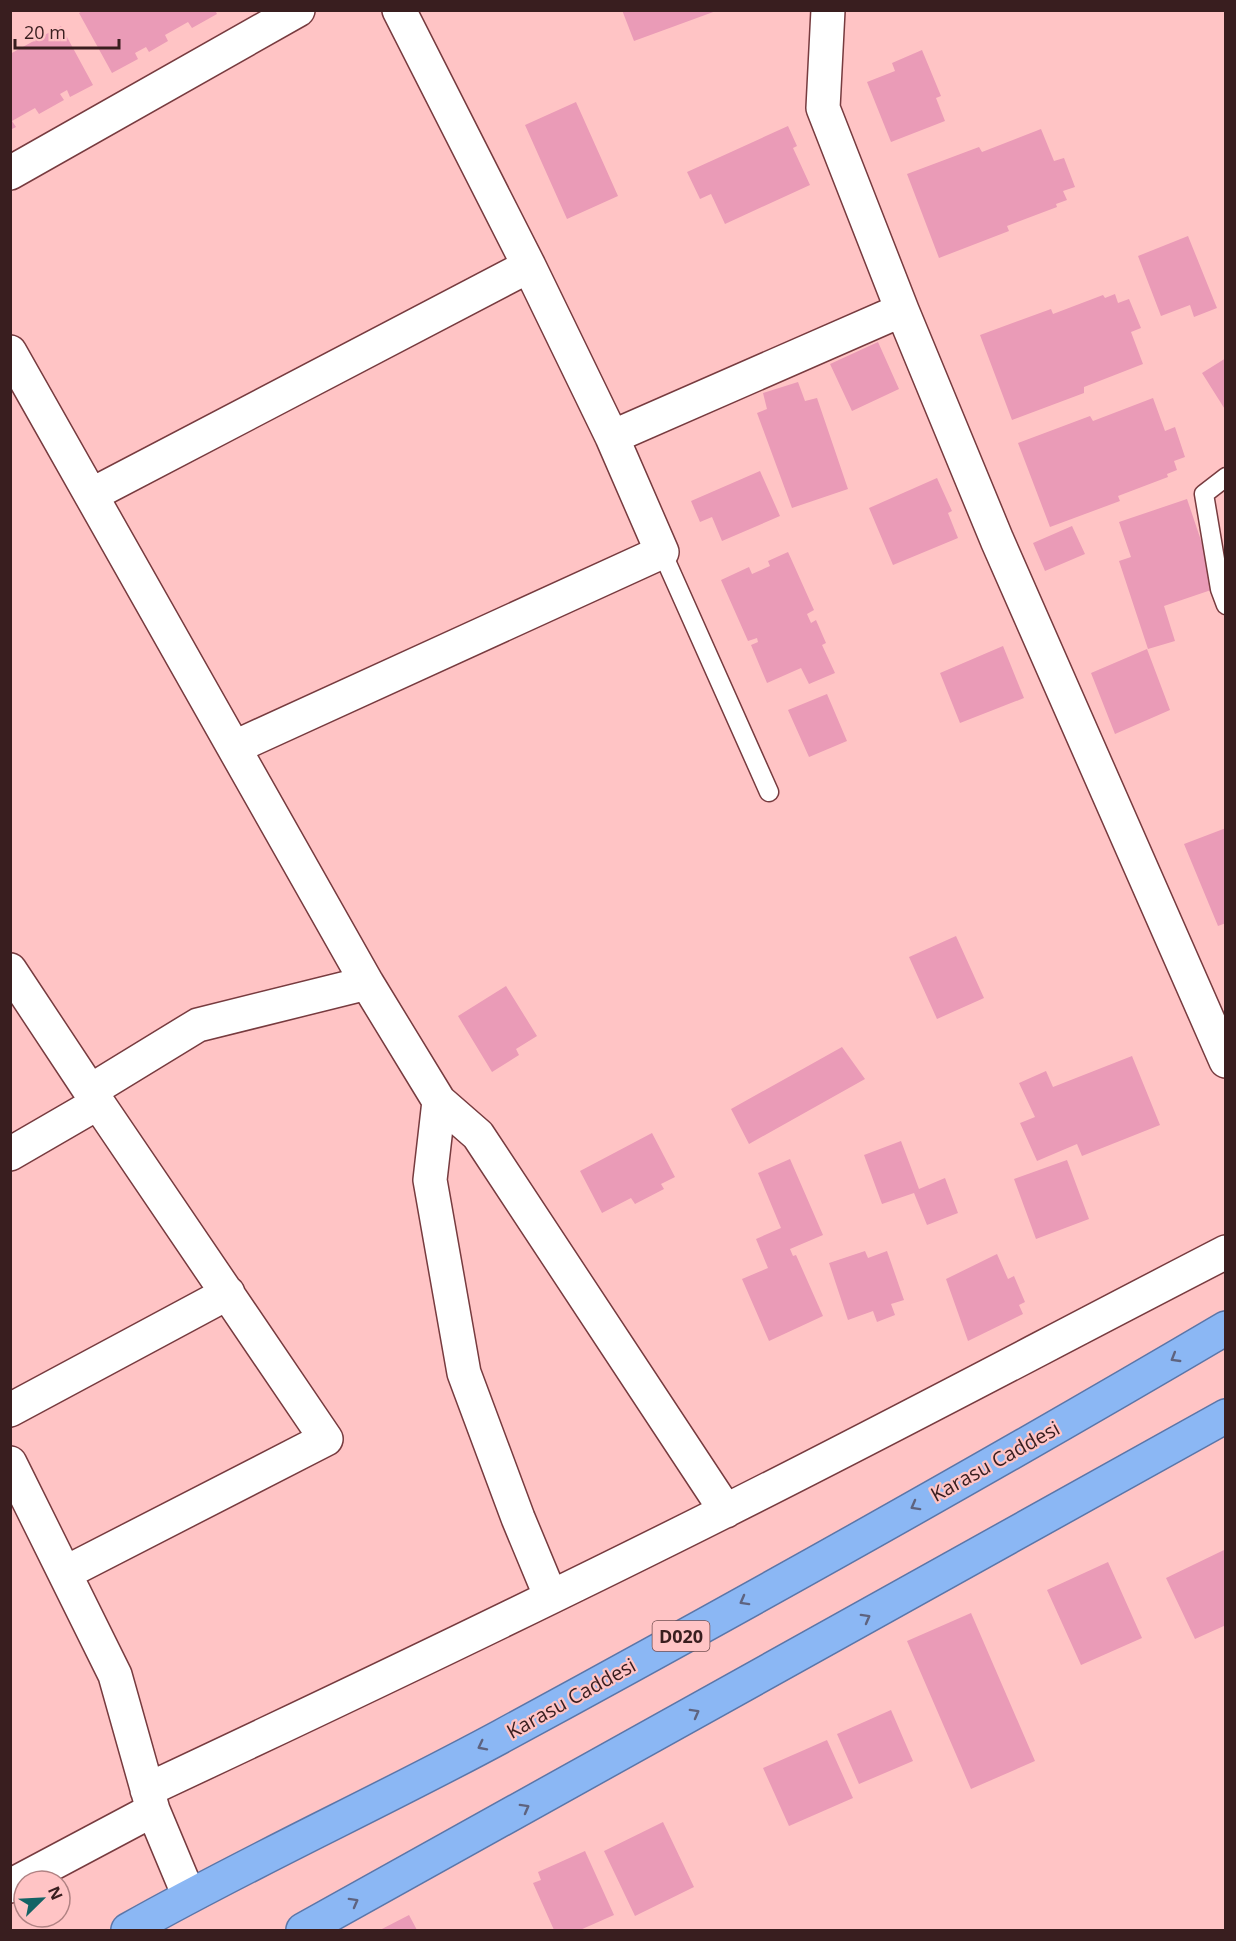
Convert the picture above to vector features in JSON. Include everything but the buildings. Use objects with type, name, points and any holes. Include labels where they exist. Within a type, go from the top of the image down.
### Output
[{"type":"highway","name":"Karasu Caddesi","points":[[128,1930],[189,1896],[511,1731],[1063,1424],[1226,1328]]},
{"type":"highway","points":[[303,1930],[1226,1416]]},
{"type":"street","points":[[10,172],[298,10]]},
{"type":"street","points":[[235,747],[662,552],[612,437],[529,266],[399,10]]},
{"type":"street","points":[[828,10],[823,108],[902,310],[997,540],[1226,1061]]},
{"type":"street","points":[[93,494],[529,266]]},
{"type":"street","points":[[612,437],[902,310]]},
{"type":"street","points":[[10,352],[93,494],[367,983],[439,1101],[478,1135],[726,1511]]},
{"type":"street","points":[[10,970],[326,1439],[65,1573]]},
{"type":"street","points":[[10,1154],[198,1025],[367,983]]},
{"type":"street","points":[[439,1101],[430,1180],[464,1373],[518,1518],[550,1595]]},
{"type":"street","points":[[10,1886],[150,1800],[550,1595],[726,1511],[1226,1252]]},
{"type":"street","points":[[10,1410],[228,1293]]},
{"type":"street","points":[[10,1463],[115,1675],[150,1800],[189,1896]]},
{"type":"lane","points":[[1226,477],[1204,494],[1220,590],[1226,605]]},
{"type":"lane","points":[[662,552],[769,792]]}]
